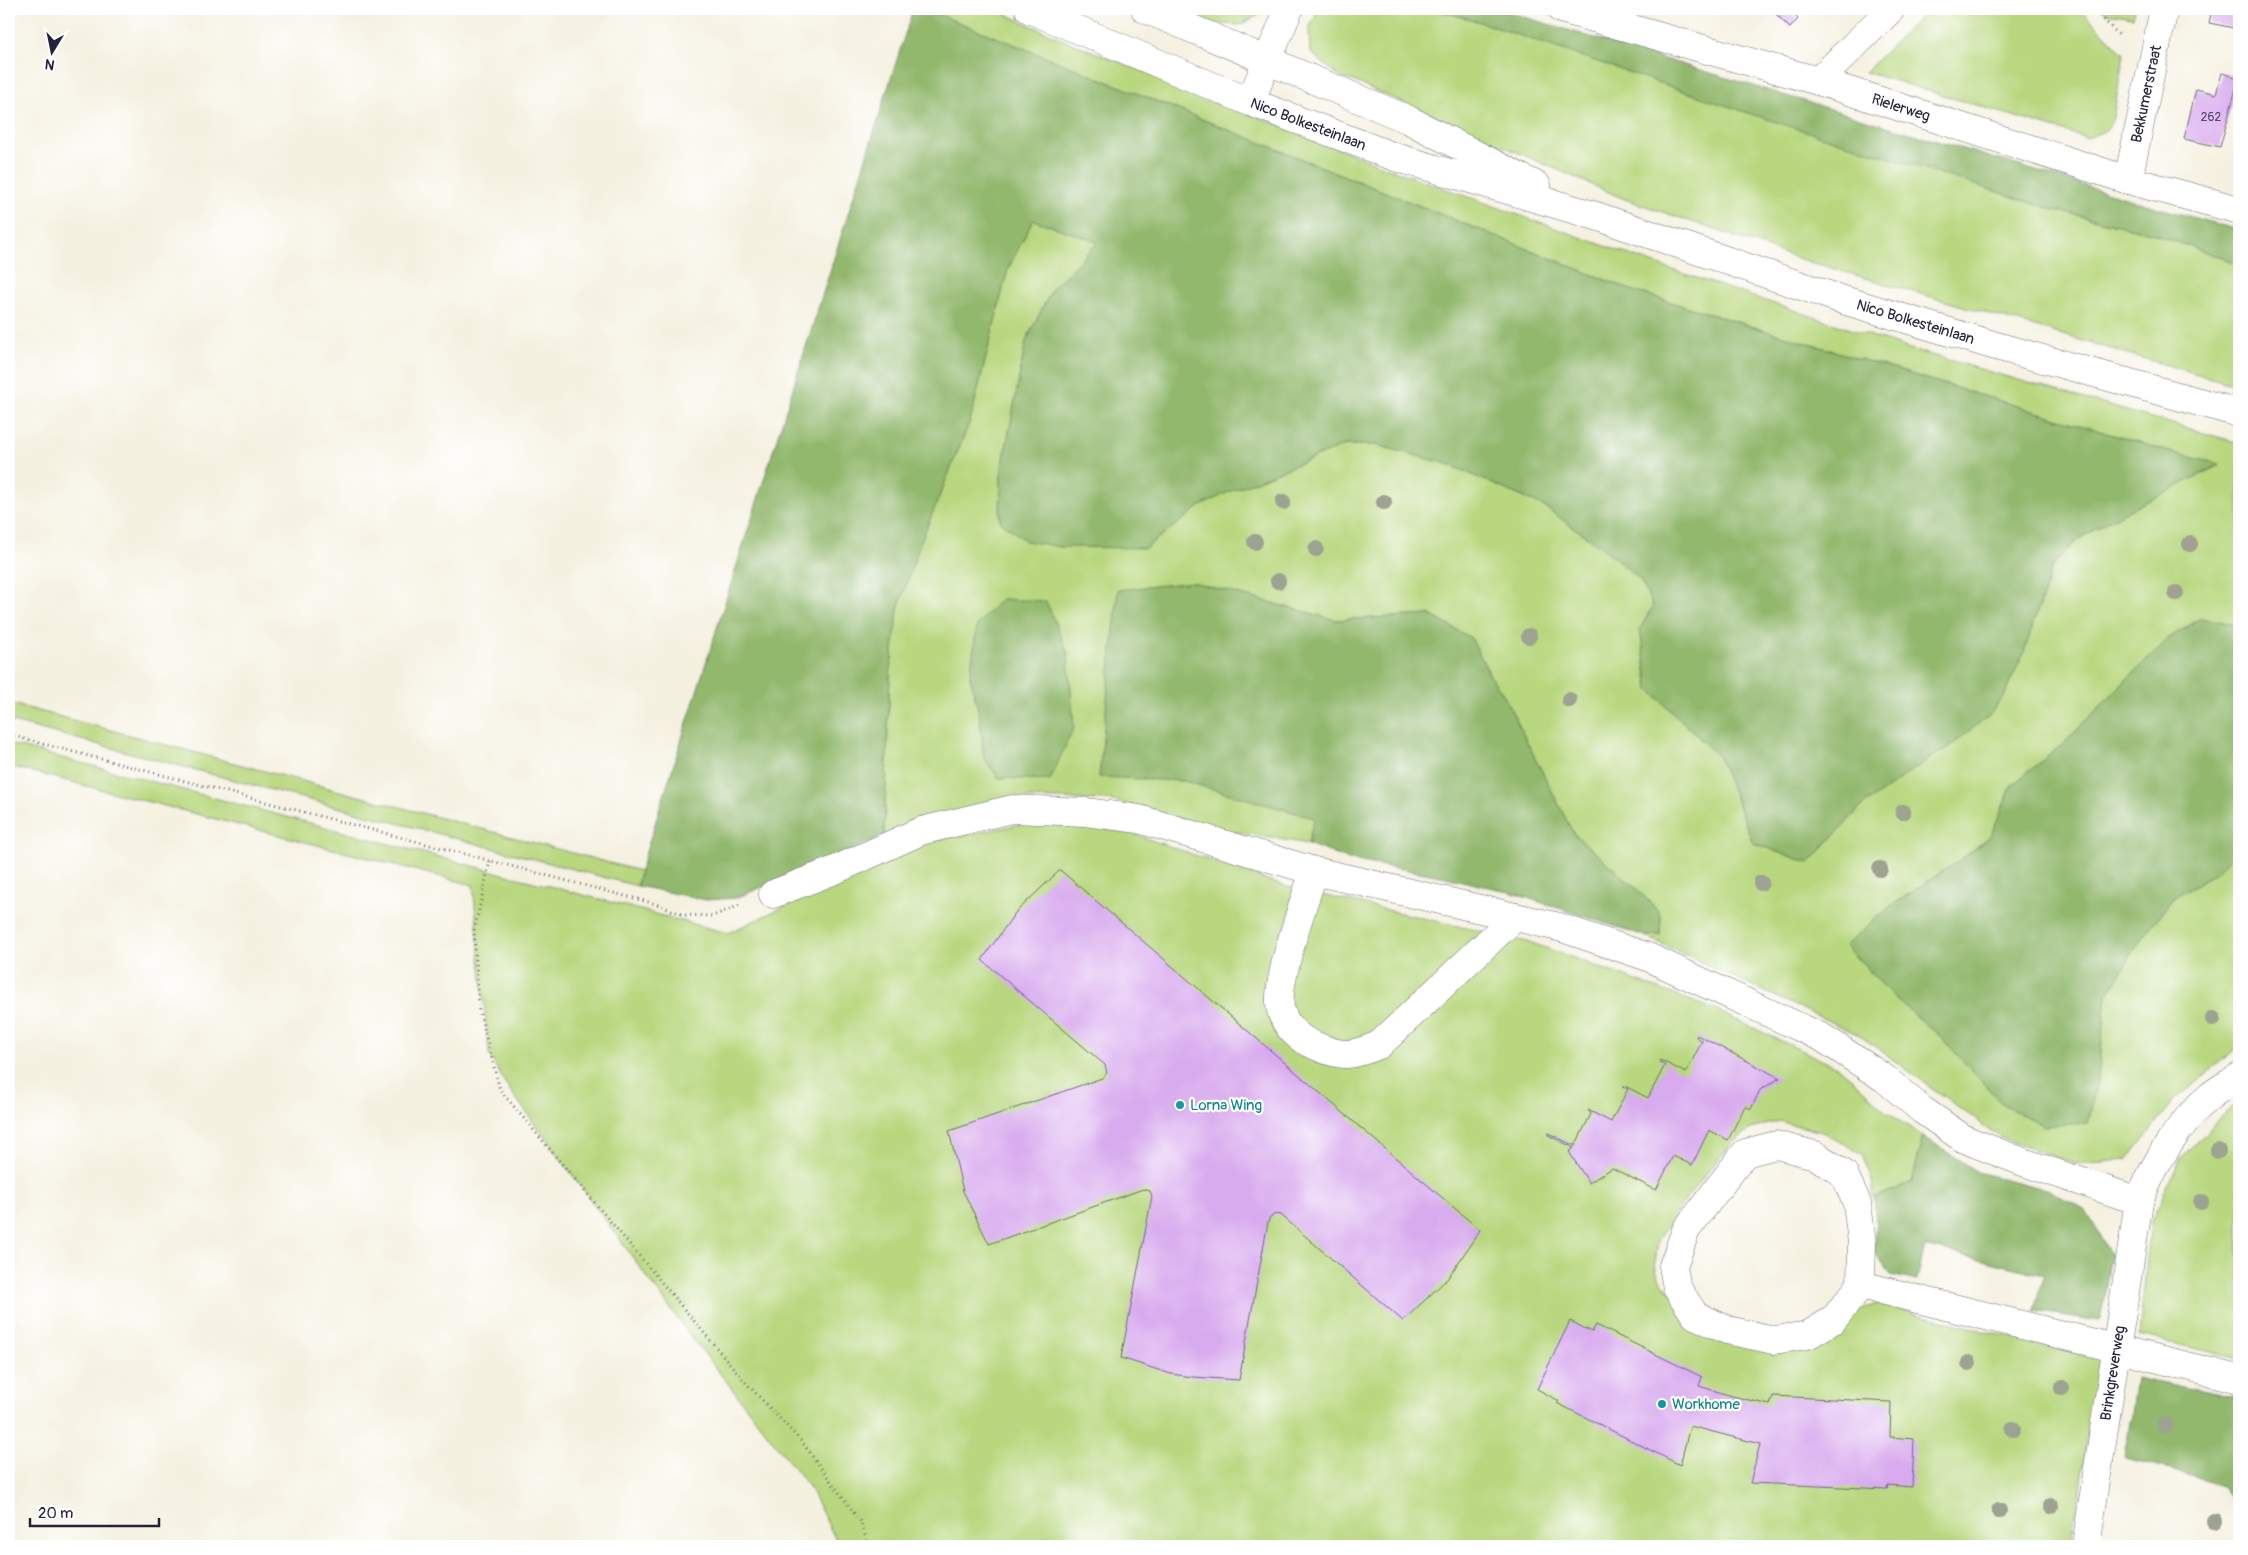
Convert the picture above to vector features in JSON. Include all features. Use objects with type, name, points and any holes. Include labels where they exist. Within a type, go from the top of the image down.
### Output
[{"type":"street","name":"Nico Bolkesteinlaan","points":[[1029,9],[1250,102],[1395,157],[1596,216],[1849,302],[1996,346],[2239,413]]},
{"type":"street","name":"Nico Bolkesteinlaan","points":[[1145,9],[1409,120],[1596,216]]},
{"type":"street","points":[[1250,102],[1289,9]]},
{"type":"street","name":"Rielerweg","points":[[1561,9],[1818,81],[2128,180],[2239,210]]},
{"type":"street","points":[[1818,81],[1891,9]]},
{"type":"street","name":"Bekkumerstraat","points":[[2128,180],[2164,9]]},
{"type":"street","points":[[773,894],[834,870],[920,831],[1012,809],[1085,812],[1139,819],[1314,871],[1560,927],[1648,956],[1822,1038],[1884,1078],[1922,1110],[1964,1139],[2023,1162],[2140,1201]]},
{"type":"street","points":[[1314,871],[1282,983],[1280,1009],[1286,1024],[1304,1041],[1324,1050],[1353,1056],[1379,1045],[1515,917]]},
{"type":"street","name":"Brinkgreverweg","points":[[2086,1546],[2140,1201],[2151,1171],[2175,1136],[2210,1096],[2239,1077]]},
{"type":"street","points":[[1776,1145],[1815,1155],[1844,1174],[1858,1203],[1862,1243],[1861,1285],[1833,1320],[1808,1335],[1774,1340],[1727,1330],[1695,1315],[1677,1288],[1674,1266],[1686,1230],[1745,1153],[1776,1145]]},
{"type":"street","points":[[1861,1285],[2239,1379]]},
{"type":"path","points":[[9,735],[656,904],[684,916],[713,916],[773,894]]},
{"type":"path","points":[[490,861],[474,931],[479,1010],[500,1090],[748,1384],[802,1442],[860,1521],[869,1546]]},
{"type":"green space","points":[[913,9],[925,9],[1631,290],[2173,453],[2220,464],[2117,516],[2071,546],[2052,567],[2024,652],[2003,698],[1989,716],[1950,746],[1921,764],[1861,807],[1809,863],[1753,843],[1719,757],[1649,689],[1640,629],[1653,606],[1640,579],[1603,548],[1543,506],[1448,464],[1376,445],[1345,445],[1226,493],[1201,506],[1145,548],[1060,547],[1026,541],[1000,521],[1001,475],[1026,341],[1052,289],[1098,242],[1033,220],[1008,269],[970,421],[919,546],[898,609],[890,675],[884,836],[736,898],[706,900],[637,886],[640,871]]},
{"type":"green space","points":[[925,9],[994,9],[1064,40],[1388,168],[1658,265],[1910,349],[2239,443],[2239,625],[2201,618],[2166,640],[2063,744],[2012,785],[1991,835],[1967,855],[1888,908],[1894,997],[1940,1036],[2088,1123],[2099,1070],[2107,995],[2143,936],[2176,896],[2215,873],[2239,849],[2239,1046],[2175,1100],[2127,1160],[2075,1164],[2001,1138],[1859,1035],[1645,936],[1660,935],[1658,911],[1637,889],[1573,833],[1503,694],[1492,679],[1471,638],[1430,615],[1336,620],[1192,582],[1100,776],[1184,781],[1315,818],[1308,844],[1230,831],[1110,800],[1012,798],[884,836],[890,675],[898,609],[919,546],[970,421],[1008,269],[1032,219],[1099,242],[1052,289],[1026,341],[1001,475],[1000,521],[1145,548],[1201,506],[1226,493],[1345,445],[1376,445],[1448,464],[1543,506],[1603,548],[1640,579],[1653,606],[1640,629],[1649,689],[1719,757],[1753,843],[1809,863],[1861,807],[1921,764],[1950,746],[2003,698],[2024,652],[2052,567],[2071,546],[2105,522],[2220,465],[2173,453],[1631,290]],"holes":[[[980,719],[999,778],[984,758]]]},
{"type":"green space","points":[[1175,9],[1271,9],[1240,25],[1210,23]]},
{"type":"green space","points":[[1319,9],[1433,9],[1477,21],[2051,209],[2155,234],[2239,264],[2239,386],[1800,259],[1622,198],[1351,80],[1342,79],[1310,52],[1309,29]]},
{"type":"green space","points":[[1433,9],[1498,9],[2159,208],[2239,230],[2239,264],[2155,234],[2051,209],[1751,114],[1477,21]]},
{"type":"green space","points":[[1929,9],[2080,9],[2124,54],[2113,118],[2107,130],[2087,138],[1865,72]]},
{"type":"green space","points":[[2102,9],[2135,9],[2133,17],[2106,13]]},
{"type":"green space","points":[[1192,582],[1336,620],[1430,615],[1471,638],[1492,679],[1503,694],[1573,833],[1637,889],[1658,911],[1661,918],[1660,935],[1645,936],[1506,891],[1441,876],[1350,860],[1308,844],[1314,818],[1184,781],[1099,777],[1118,590]]},
{"type":"green space","points":[[1001,599],[1046,601],[1068,653],[1074,727],[1050,780],[999,778],[984,758],[980,719],[970,676],[977,625]]},
{"type":"green space","points":[[2201,618],[2239,625],[2239,849],[2215,873],[2176,896],[2143,936],[2107,995],[2099,1070],[2088,1123],[2044,1126],[2003,1105],[1940,1036],[1894,997],[1845,946],[1888,908],[1967,855],[1991,835],[2012,785],[2063,744],[2166,640]]},
{"type":"green space","points":[[9,703],[640,871],[637,886],[9,721]]},
{"type":"green space","points":[[9,744],[728,933],[918,843],[1045,820],[1128,832],[1287,887],[1532,943],[1711,1008],[1841,1069],[1889,1114],[1923,1136],[1912,1182],[1874,1198],[1872,1181],[1862,1154],[1822,1132],[1779,1121],[1751,1129],[1732,1143],[1687,1197],[1658,1241],[1655,1263],[1658,1277],[1680,1303],[1813,1346],[1837,1334],[1858,1311],[1876,1304],[2100,1359],[2071,1546],[839,1546],[809,1487],[689,1334],[507,1086],[489,1055],[473,885],[9,766]]},
{"type":"green space","points":[[2239,1102],[2239,1358],[2139,1336],[2151,1221],[2181,1158],[2219,1118]]},
{"type":"green space","points":[[1923,1136],[1977,1172],[2049,1190],[2086,1211],[2111,1255],[2100,1321],[2035,1311],[2044,1275],[1925,1246],[1917,1281],[1891,1275],[1874,1253],[1876,1222],[1874,1198],[1912,1182]]},
{"type":"green space","points":[[2136,1377],[2239,1399],[2239,1511],[2221,1486],[2175,1470],[2125,1458]]},
{"type":"building","points":[[1771,9],[1788,9],[1798,19],[1790,28]]},
{"type":"building","points":[[2212,9],[2239,9],[2239,29],[2209,23]]},
{"type":"building","points":[[2222,73],[2239,78],[2220,147],[2184,139],[2196,89],[2216,94]]},
{"type":"building","name":"Lorna Wing","points":[[1060,870],[1480,1230],[1448,1278],[1403,1321],[1281,1215],[1276,1214],[1270,1217],[1268,1222],[1239,1380],[1171,1374],[1121,1358],[1152,1196],[1150,1191],[1143,1189],[989,1244],[963,1191],[949,1131],[1102,1078],[1107,1073],[1105,1065],[982,960],[1015,913]]},
{"type":"building","points":[[1697,1035],[1780,1078],[1760,1090],[1751,1109],[1745,1106],[1728,1140],[1709,1130],[1692,1165],[1673,1156],[1656,1190],[1612,1168],[1589,1183],[1569,1152],[1574,1148],[1548,1135],[1548,1133],[1575,1146],[1591,1114],[1588,1110],[1611,1122],[1628,1089],[1622,1087],[1623,1085],[1648,1098],[1665,1065],[1659,1062],[1660,1060],[1686,1073],[1702,1041],[1696,1037]]},
{"type":"building","name":"Workhome","points":[[1570,1321],[1592,1332],[1596,1325],[1702,1377],[1699,1386],[1732,1396],[1770,1405],[1773,1396],[1891,1402],[1890,1437],[1914,1439],[1912,1487],[1888,1485],[1887,1489],[1750,1483],[1760,1444],[1690,1426],[1680,1465],[1557,1403],[1559,1401],[1537,1389]]},
{"type":"place","name":"Lorna Wing","points":[[1180,1105]]},
{"type":"place","name":"Workhome","points":[[1662,1404]]}]
